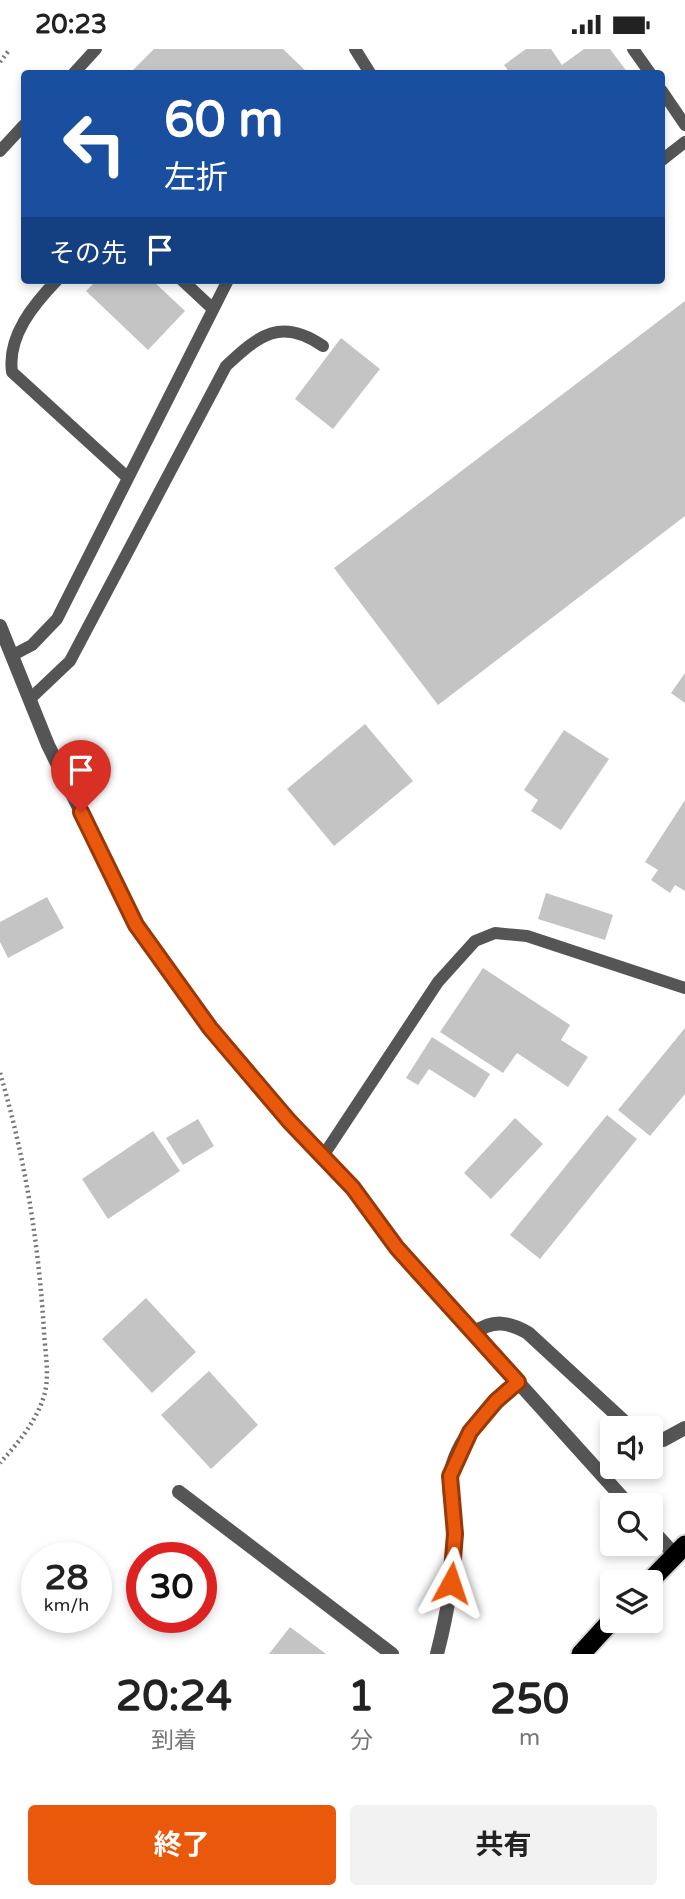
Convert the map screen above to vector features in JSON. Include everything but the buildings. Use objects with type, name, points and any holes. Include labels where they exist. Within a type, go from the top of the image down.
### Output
[{"type":"highway","points":[[661,1570],[682,1548]]},
{"type":"highway","points":[[581,1654],[601,1633]]},
{"type":"street","points":[[0,626],[48,745],[136,925],[210,1028],[353,1188],[397,1248],[618,1493]]},
{"type":"street","points":[[474,1333],[482,1327],[502,1322],[528,1333],[618,1416]]},
{"type":"street","points":[[437,1654],[449,1608],[455,1534],[450,1476],[470,1432],[496,1401],[518,1382]]},
{"type":"street","points":[[663,1440],[685,1428]]},
{"type":"street","points":[[179,1492],[392,1654]]},
{"type":"street","points":[[663,1536],[682,1548]]},
{"type":"lane","points":[[77,70],[96,49]]},
{"type":"lane","points":[[355,49],[368,70]]},
{"type":"lane","points":[[633,49],[648,70]]},
{"type":"lane","points":[[665,95],[685,125]]},
{"type":"lane","points":[[0,151],[21,128]]},
{"type":"lane","points":[[665,158],[685,142]]},
{"type":"lane","points":[[53,284],[26,314],[11,361],[12,372],[128,478]]},
{"type":"lane","points":[[186,284],[213,309]]},
{"type":"lane","points":[[13,656],[32,645],[57,619],[226,284]]},
{"type":"lane","points":[[31,698],[70,661],[226,366],[248,345],[277,330],[292,330],[323,346]]},
{"type":"lane","points":[[323,1156],[438,982],[475,941],[495,933],[527,936],[685,988]]},
{"type":"path","points":[[0,62],[10,49]]},
{"type":"path","points":[[0,1073],[14,1118],[40,1269],[47,1370],[44,1396],[31,1423],[21,1440],[0,1463]]},
{"type":"route","points":[[81,812],[136,925],[210,1028],[289,1121],[353,1188],[397,1248],[518,1382],[496,1401],[470,1432],[450,1476],[450,1506],[455,1534],[451,1583]]}]
